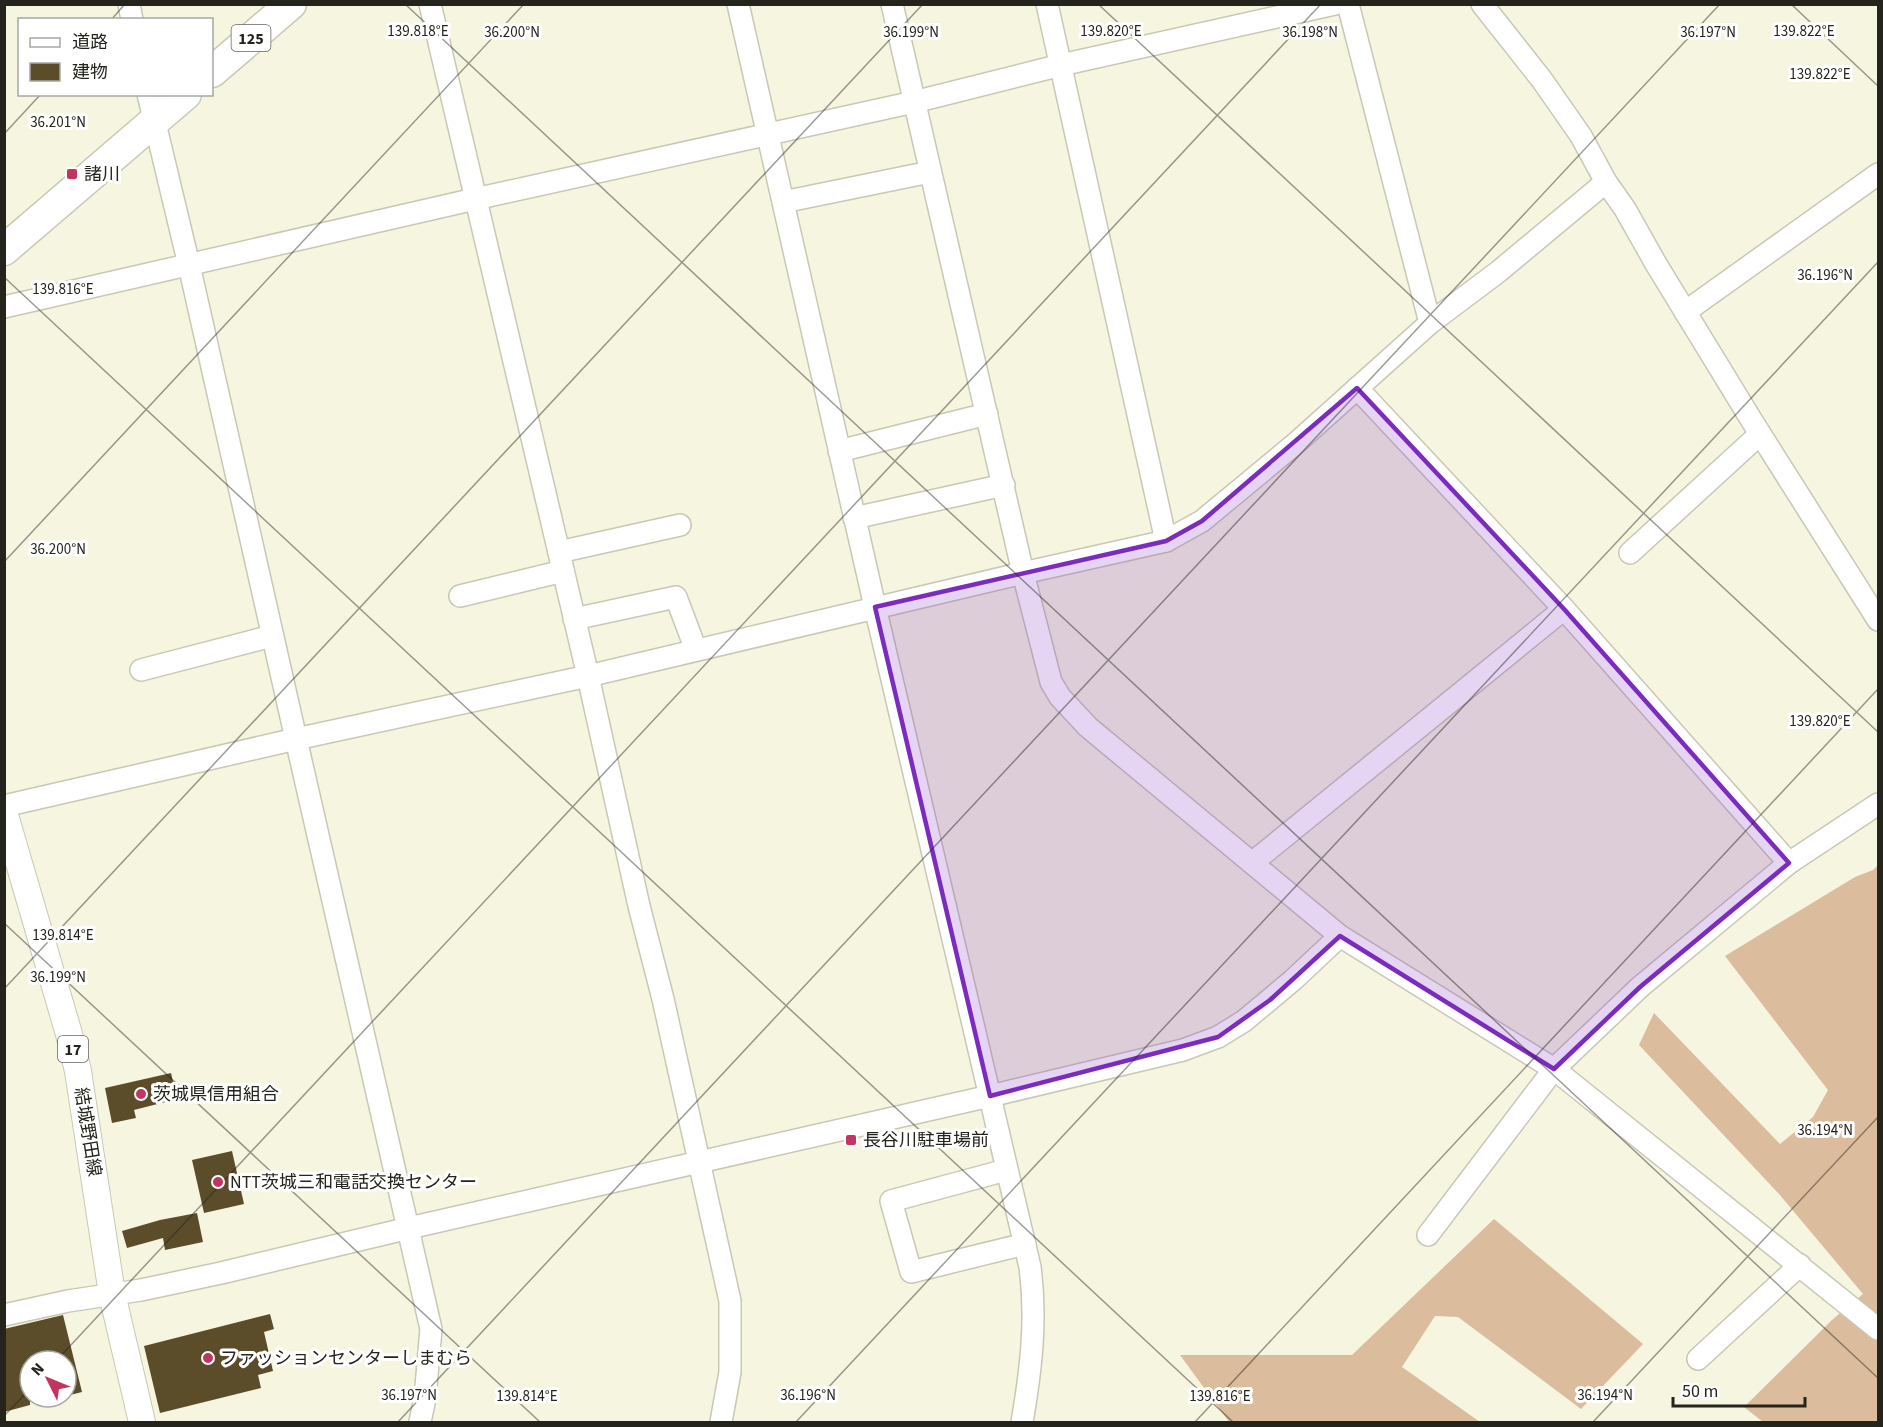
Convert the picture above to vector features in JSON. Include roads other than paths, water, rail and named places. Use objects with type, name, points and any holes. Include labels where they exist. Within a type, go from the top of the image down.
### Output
[{"type":"highway","name":"125","points":[[213,71],[291,4]]},
{"type":"highway","points":[[4,250],[150,108],[181,96]]},
{"type":"main road","name":"結城野田線","points":[[4,812],[78,1071],[112,1293],[142,1422]]},
{"type":"street","points":[[430,4],[588,676],[639,906],[663,999],[730,1301],[730,1372],[721,1422]]},
{"type":"street","points":[[738,4],[874,608],[1025,1245],[1034,1297],[1034,1337],[1022,1422]]},
{"type":"street","points":[[892,4],[1023,573],[1051,682],[1060,697],[1088,727],[1340,936],[1554,1069],[1878,1329]]},
{"type":"street","points":[[1047,4],[1166,541]]},
{"type":"street","points":[[4,307],[475,199],[914,102],[1254,13],[1335,4]]},
{"type":"street","points":[[1348,4],[1431,323]]},
{"type":"street","points":[[1482,4],[1542,80],[1581,136],[1606,182],[1625,209],[1685,312],[1878,620]]},
{"type":"street","points":[[150,108],[189,266],[431,1329],[425,1398],[420,1422]]},
{"type":"street","points":[[783,202],[930,172]]},
{"type":"street","points":[[1685,312],[1878,174]]},
{"type":"street","points":[[4,806],[296,739],[588,676],[1166,541],[1202,521],[1295,444],[1431,323],[1498,272],[1606,182]]},
{"type":"street","points":[[1357,388],[1564,609],[1789,863]]},
{"type":"street","points":[[839,451],[987,414]]},
{"type":"street","points":[[1630,553],[1760,434]]},
{"type":"street","points":[[854,518],[1004,485]]},
{"type":"street","points":[[460,596],[680,525]]},
{"type":"street","points":[[574,619],[676,597],[696,650]]},
{"type":"street","points":[[1252,863],[1564,609]]},
{"type":"street","points":[[141,670],[272,636]]},
{"type":"street","points":[[1428,1235],[1554,1069],[1640,987],[1789,863],[1878,804]]},
{"type":"street","points":[[4,1315],[68,1301],[141,1290],[221,1274],[409,1228],[1183,1050],[1218,1037],[1244,1021],[1340,936]]},
{"type":"street","points":[[1006,1170],[891,1201],[911,1272],[1025,1245]]},
{"type":"street","points":[[1698,1359],[1800,1265]]},
{"type":"place","name":"諸川","points":[[72,174]]},
{"type":"place","name":"茨城県信用組合","points":[[141,1094]]},
{"type":"place","name":"長谷川駐車場前","points":[[851,1140]]},
{"type":"place","name":"NTT茨城三和電話交換センター","points":[[218,1182]]},
{"type":"place","name":"ファッションセンターしまむら","points":[[208,1358]]}]
